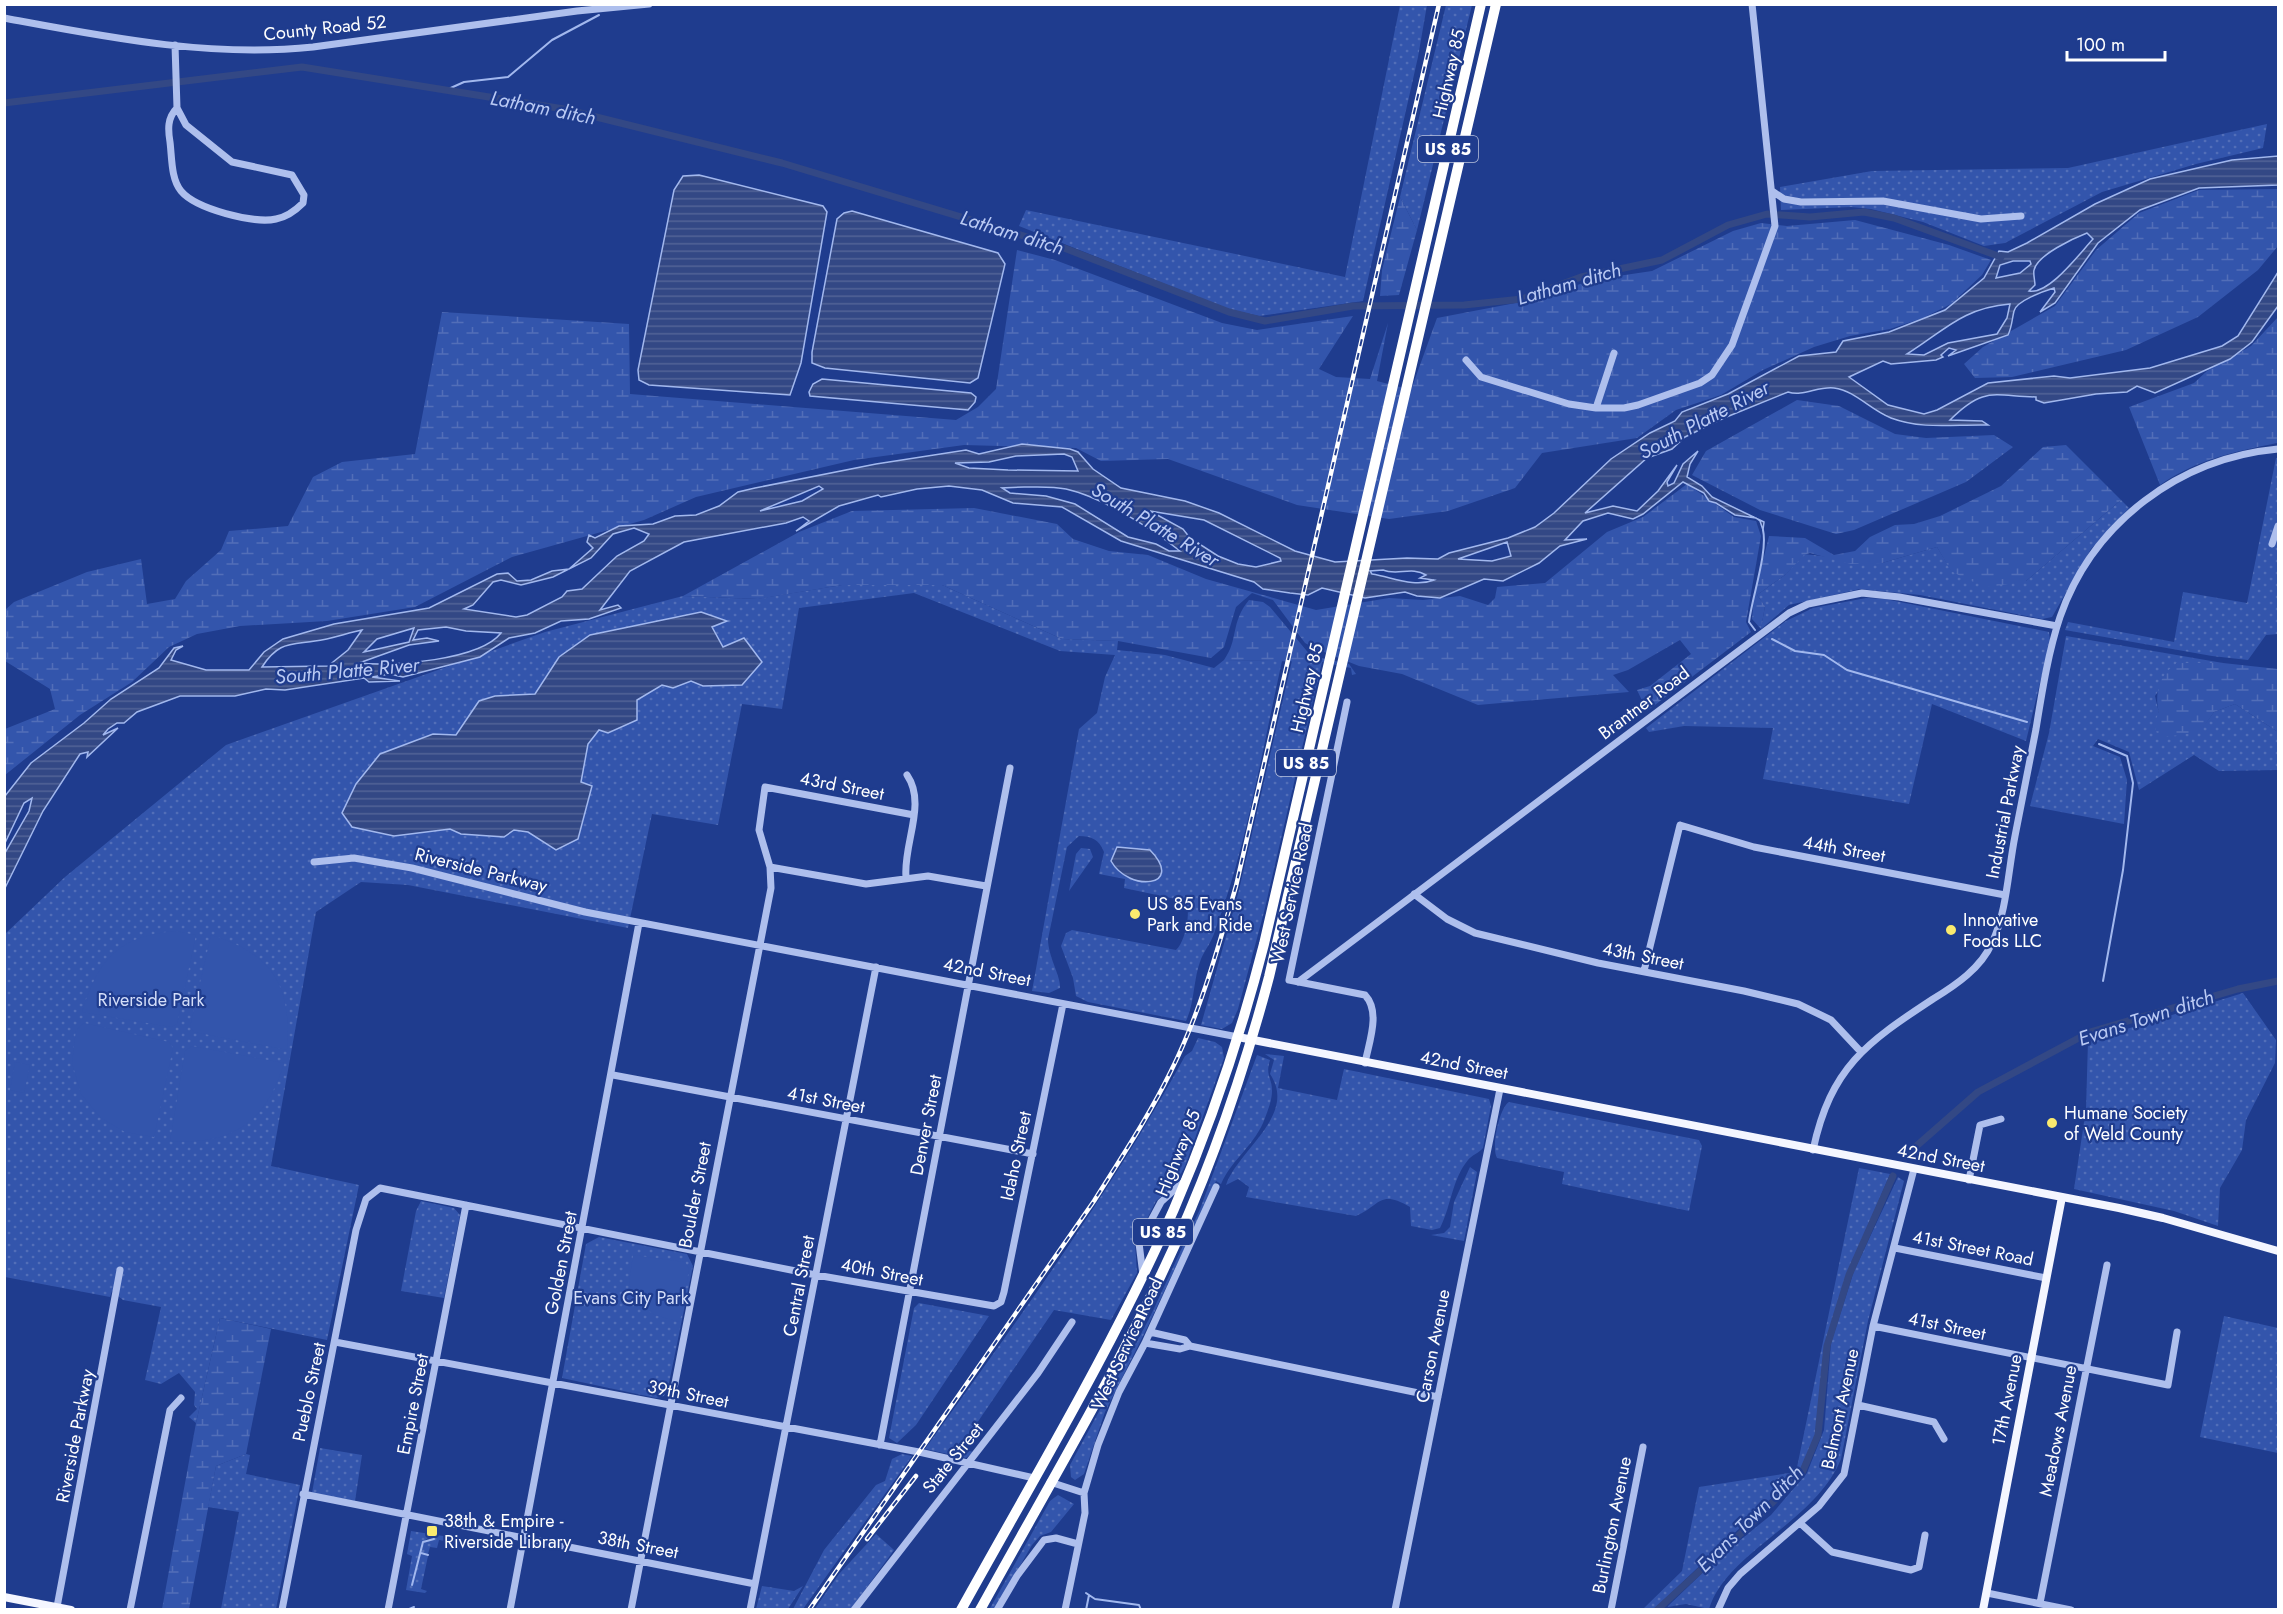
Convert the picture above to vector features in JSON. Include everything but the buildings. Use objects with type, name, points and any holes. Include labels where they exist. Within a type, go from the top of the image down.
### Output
[{"type":"highway","name":"Highway 85","points":[[961,1610],[1143,1276],[1187,1178],[1238,1037],[1264,944],[1481,4]]},
{"type":"highway","name":"Highway 85","points":[[980,1610],[1131,1335],[1176,1242],[1221,1133],[1252,1040],[1269,977],[1496,4]]},
{"type":"main road","name":"42nd Street","points":[[1238,1037],[2062,1197],[2163,1218],[2237,1242],[2278,1251]]},
{"type":"main road","name":"17th Avenue","points":[[1983,1610],[2062,1197]]},
{"type":"main road","points":[[4,1597],[71,1610]]},
{"type":"street","name":"County Road 52","points":[[4,18],[114,38],[175,45],[244,50],[300,49],[577,11],[649,4]]},
{"type":"street","points":[[1466,360],[1481,377],[1569,404],[1596,408],[1624,408],[1638,405],[1700,383],[1712,375],[1732,345],[1775,226],[1752,4]]},
{"type":"street","points":[[175,45],[177,108],[186,125],[232,162],[292,175],[303,195],[303,203],[287,216],[255,220],[211,209],[182,193],[176,180],[168,131],[171,114],[177,108]]},
{"type":"street","points":[[1773,191],[1784,199],[1801,202],[1883,201],[1981,219],[2021,216]]},
{"type":"street","points":[[1596,408],[1614,353]]},
{"type":"street","name":"Industrial Parkway","points":[[1813,1150],[1819,1122],[1831,1091],[1861,1052],[1885,1030],[1954,985],[1976,966],[1992,943],[2005,895],[2057,626],[2077,578],[2116,526],[2153,493],[2201,468],[2258,451],[2278,448]]},
{"type":"street","points":[[2272,544],[2278,526]]},
{"type":"street","name":"Brantner Road","points":[[1298,982],[1789,613],[1808,604],[1862,593],[1879,594],[2057,626]]},
{"type":"street","name":"West Service Road","points":[[1347,702],[1290,980],[1365,995],[1369,999],[1374,1013],[1365,1063]]},
{"type":"street","name":"Denver Street","points":[[880,1445],[1010,768]]},
{"type":"street","points":[[906,877],[905,863],[914,815],[915,789],[907,775]]},
{"type":"street","name":"43rd Street","points":[[765,787],[914,815]]},
{"type":"street","name":"Boulder Street","points":[[631,1610],[771,888],[770,867],[759,830],[765,787]]},
{"type":"street","name":"44th Street","points":[[1644,970],[1680,825],[1754,848],[2005,895]]},
{"type":"street","name":"Riverside Parkway","points":[[314,862],[354,858],[407,867],[639,922]]},
{"type":"street","points":[[770,867],[866,884],[906,877],[928,876],[986,886]]},
{"type":"street","name":"43th Street","points":[[1414,894],[1447,919],[1476,933],[1598,963],[1744,991],[1810,1008],[1841,1029],[1861,1052]]},
{"type":"street","name":"42nd Street","points":[[639,922],[1238,1037]]},
{"type":"street","name":"Golden Street","points":[[510,1610],[613,1075],[639,922]]},
{"type":"street","name":"Central Street","points":[[750,1610],[876,967]]},
{"type":"street","name":"Idaho Street","points":[[990,1306],[1001,1302],[1063,1004]]},
{"type":"street","name":"41st Street","points":[[613,1075],[1033,1154]]},
{"type":"street","name":"Carson Avenue","points":[[1395,1610],[1500,1089]]},
{"type":"street","points":[[1969,1180],[1980,1125],[2001,1119]]},
{"type":"street","name":"Belmont Avenue","points":[[1718,1610],[1728,1588],[1740,1574],[1801,1524],[1835,1488],[1844,1474],[1873,1326],[1914,1169]]},
{"type":"street","points":[[1143,1276],[1139,1243],[1161,1202],[1187,1178]]},
{"type":"street","name":"West Service Road","points":[[1065,1610],[1085,1513],[1084,1493],[1110,1413],[1145,1343],[1216,1186]]},
{"type":"street","name":"40th Street","points":[[380,1188],[816,1275],[990,1306]]},
{"type":"street","name":"Pueblo Street","points":[[282,1610],[303,1494],[362,1208],[366,1199],[380,1188]]},
{"type":"street","name":"Empire Street","points":[[388,1610],[466,1205]]},
{"type":"street","name":"41st Street Road","points":[[1895,1248],[2046,1278]]},
{"type":"street","name":"Meadows Avenue","points":[[2040,1603],[2107,1265]]},
{"type":"street","name":"Riverside Parkway","points":[[57,1607],[118,1293],[120,1270]]},
{"type":"street","name":"State Street","points":[[854,1610],[1038,1373],[1072,1322]]},
{"type":"street","name":"41st Street","points":[[1873,1326],[2168,1385],[2177,1332]]},
{"type":"street","points":[[1150,1332],[1185,1340],[1190,1346]]},
{"type":"street","name":"39th Street","points":[[335,1342],[880,1445],[1034,1478]]},
{"type":"street","points":[[1145,1343],[1180,1349],[1190,1346],[1438,1397]]},
{"type":"street","points":[[130,1610],[170,1410],[181,1398]]},
{"type":"street","points":[[1858,1405],[1934,1422],[1944,1439]]},
{"type":"street","name":"Burlington Avenue","points":[[1611,1610],[1643,1447]]},
{"type":"street","points":[[1050,1482],[1084,1493]]},
{"type":"street","name":"38th Street","points":[[303,1494],[755,1584]]},
{"type":"street","points":[[1801,1524],[1832,1552],[1911,1570],[1919,1567],[1925,1535]]},
{"type":"street","points":[[997,1610],[1029,1557],[1044,1540],[1056,1538],[1078,1544]]},
{"type":"street","points":[[1986,1593],[2071,1610]]},
{"type":"green space","points":[[1400,5],[1427,5],[1418,57],[1363,301],[1259,316],[1228,309],[1019,226],[1026,210],[1345,277]]},
{"type":"green space","points":[[1446,5],[1472,5],[1417,230],[1400,197]]},
{"type":"green space","points":[[2267,124],[2263,148],[2196,164],[2102,192],[2005,243],[1984,246],[1923,222],[1871,209],[1851,207],[1781,210],[1780,187],[1872,171],[2068,168]]},
{"type":"green space","points":[[2278,189],[2278,246],[2258,270],[2198,317],[2126,350],[2012,377],[1975,378],[1964,364],[1983,347],[2055,306],[2096,250],[2139,213],[2199,190]]},
{"type":"green space","points":[[1400,197],[1417,230],[1399,295],[1380,296],[1382,270]]},
{"type":"green space","points":[[1855,220],[1949,245],[1991,260],[1982,275],[1951,304],[1923,318],[1890,329],[1850,336],[1814,347],[1763,370],[1721,395],[1676,410],[1637,438],[1542,453],[1515,488],[1448,511],[1389,519],[1297,505],[1168,459],[1101,461],[1076,448],[964,445],[854,460],[696,497],[644,520],[512,557],[415,607],[327,621],[240,626],[197,634],[169,647],[132,682],[80,715],[5,775],[5,729],[55,709],[50,689],[5,661],[5,610],[14,602],[87,572],[141,559],[147,604],[175,599],[186,581],[221,550],[229,531],[288,526],[313,477],[342,462],[415,454],[442,312],[629,324],[630,394],[956,420],[978,407],[996,389],[1017,250],[1055,260],[1222,323],[1257,330],[1353,316],[1319,369],[1336,377],[1370,379],[1388,323],[1377,381],[1411,390],[1437,318],[1542,298],[1591,280],[1652,271],[1733,231],[1761,223],[1787,226]]},
{"type":"green space","points":[[2278,317],[2277,443],[2231,453],[2202,463],[2160,485],[2129,407],[2194,383],[2207,371],[2251,346]]},
{"type":"green space","points":[[1797,400],[1839,406],[1895,434],[1926,438],[1994,435],[2013,447],[1966,482],[1854,530],[1836,534],[1760,510],[1692,475],[1706,451]]},
{"type":"green space","points":[[2066,445],[2121,500],[2026,581],[1990,587],[1968,580],[1951,571],[1937,547],[1882,563],[1851,564],[1810,553],[1804,555],[1785,575],[1757,595],[1765,606],[1761,629],[1752,619],[1754,597],[1769,536],[1805,538],[1834,555],[1855,551],[1870,537],[1895,525],[1914,524],[1940,516],[2001,486],[2043,447]]},
{"type":"green space","points":[[2276,458],[2278,458],[2278,634],[2266,635],[2248,660],[2212,656],[2065,630],[2068,622],[2174,642],[2183,592],[2247,603]]},
{"type":"green space","points":[[1687,484],[1734,517],[1756,521],[1761,536],[1746,622],[1751,632],[1647,711],[1637,690],[1650,686],[1691,654],[1680,640],[1628,670],[1613,675],[1629,692],[1478,705],[1402,674],[1359,666],[1314,648],[1305,643],[1273,600],[1252,593],[1236,607],[1224,647],[1211,658],[1118,641],[1062,639],[942,585],[842,585],[758,599],[683,596],[799,532],[852,511],[974,508],[1057,524],[1073,539],[1109,551],[1148,555],[1206,579],[1316,610],[1389,598],[1423,600],[1460,596],[1488,605],[1495,598],[1497,587],[1545,583],[1607,532],[1643,517]]},
{"type":"green space","points":[[2121,500],[2129,508],[2091,549],[2052,617],[2042,619],[1920,595],[1860,589],[1789,605],[1761,629],[1765,606],[1757,595],[1785,575],[1804,554],[1882,563],[1937,547],[1951,570],[2026,581]]},
{"type":"green space","name":"Riverside Park","points":[[842,585],[942,585],[1062,639],[1118,641],[1117,650],[1165,655],[1214,668],[1224,660],[1282,661],[1253,798],[1236,865],[1214,935],[1198,967],[1186,1021],[1088,1002],[1076,996],[1073,978],[1061,946],[1066,933],[1072,930],[1176,950],[1185,934],[1188,919],[1185,901],[1124,888],[1125,879],[1099,874],[1104,852],[1097,841],[1087,837],[1079,836],[1067,847],[1048,939],[1060,988],[1049,993],[1032,991],[1079,729],[1097,713],[1105,677],[1115,655],[1060,651],[914,593],[799,608],[782,709],[742,704],[718,825],[652,814],[628,928],[408,885],[361,882],[316,912],[271,1166],[359,1185],[327,1340],[220,1318],[196,1423],[189,1417],[197,1409],[194,1405],[195,1392],[179,1373],[161,1384],[145,1380],[161,1307],[123,1300],[112,1291],[110,1297],[5,1277],[5,934],[65,877],[226,745],[545,632],[683,596],[756,599]]},
{"type":"green space","points":[[1866,598],[1885,599],[2049,632],[2050,641],[2026,741],[1932,704],[1909,804],[1763,779],[1773,728],[1684,726],[1649,732],[1646,728],[1786,621],[1813,608]]},
{"type":"green space","points":[[1249,600],[1263,602],[1270,607],[1311,656],[1349,664],[1356,674],[1352,675],[1351,668],[1322,662],[1224,660],[1232,645],[1239,616]]},
{"type":"green space","points":[[2066,636],[2223,663],[2177,663],[2155,696],[2159,713],[2199,732],[2214,712],[2235,704],[2278,732],[2278,770],[2219,771],[2194,755],[2139,790],[2129,752],[2098,739],[2093,746],[2120,757],[2127,780],[2124,824],[2030,806],[2049,733]]},
{"type":"green space","points":[[1293,656],[1322,662],[1264,912],[1238,1009],[1232,1023],[1222,1029],[1201,1025],[1238,894]]},
{"type":"green space","points":[[2177,663],[2223,663],[2278,669],[2278,732],[2235,704],[2214,712],[2200,732],[2158,738],[2154,722],[2159,713],[2157,698],[2159,685],[2166,673]]},
{"type":"green space","points":[[1081,848],[1090,849],[1093,857],[1069,891],[1076,854]]},
{"type":"green space","points":[[175,931],[196,935],[177,1024],[171,1027],[82,1012],[95,978],[113,954],[139,938]]},
{"type":"green space","points":[[211,935],[250,952],[264,963],[274,976],[286,1008],[287,1050],[194,1032],[190,1027]]},
{"type":"green space","points":[[2243,993],[2276,1040],[2275,1063],[2246,1120],[2242,1150],[2220,1188],[2218,1226],[2174,1211],[2074,1189],[2086,1109],[2088,1041]]},
{"type":"green space","points":[[84,1023],[169,1042],[173,1048],[154,1137],[125,1132],[101,1118],[81,1094],[72,1063],[76,1030]]},
{"type":"green space","points":[[1198,1038],[1215,1042],[1222,1047],[1224,1058],[1185,1166],[1176,1183],[1156,1201],[1135,1243],[1137,1273],[1111,1320],[1054,1310],[960,1448],[973,1452],[966,1458],[925,1449],[1028,1305],[1094,1207]]},
{"type":"green space","points":[[192,1046],[284,1063],[267,1101],[244,1126],[229,1134],[211,1139],[170,1141],[185,1051]]},
{"type":"green space","points":[[1265,1054],[1284,1056],[1278,1088],[1337,1100],[1344,1069],[1489,1099],[1491,1106],[1483,1148],[1470,1158],[1458,1176],[1440,1228],[1432,1230],[1411,1226],[1410,1207],[1392,1199],[1380,1201],[1356,1216],[1246,1197],[1249,1187],[1238,1179],[1226,1185],[1232,1172],[1272,1118],[1277,1104],[1277,1089],[1270,1074],[1274,1060]]},
{"type":"green space","points":[[1257,1055],[1270,1060],[1268,1073],[1272,1094],[1265,1118],[1256,1136],[1231,1167],[1221,1184],[1216,1181],[1105,1412],[1084,1474],[1075,1480],[1071,1477],[1070,1465],[1150,1317],[1200,1209]]},
{"type":"green space","points":[[15,1062],[30,1065],[24,1093],[10,1090]]},
{"type":"green space","points":[[1509,1102],[1699,1140],[1702,1146],[1689,1211],[1562,1184],[1564,1172],[1497,1158],[1495,1146],[1497,1128],[1502,1112]]},
{"type":"green space","points":[[1470,1167],[1477,1172],[1464,1241],[1431,1235],[1444,1233],[1450,1227],[1454,1202]]},
{"type":"green space","points":[[1859,1168],[1890,1174],[1847,1275],[1825,1346],[1816,1434],[1799,1472],[1654,1609],[1643,1609],[1682,1571],[1699,1487],[1796,1472]]},
{"type":"green space","points":[[1898,1177],[1904,1181],[1868,1321],[1841,1459],[1829,1481],[1812,1501],[1734,1570],[1719,1589],[1709,1609],[1686,1604],[1667,1607],[1717,1559],[1771,1515],[1807,1473],[1824,1430],[1831,1343],[1854,1271]]},
{"type":"green space","points":[[421,1201],[454,1208],[460,1215],[444,1298],[401,1291],[416,1211]]},
{"type":"green space","name":"Evans City Park","points":[[599,1237],[687,1254],[693,1266],[668,1388],[664,1396],[656,1398],[562,1378],[586,1244]]},
{"type":"green space","points":[[633,1255],[685,1262],[689,1269],[680,1322],[655,1315],[634,1301],[629,1283]]},
{"type":"green space","points":[[919,1303],[989,1316],[916,1425],[897,1443],[889,1438],[914,1308]]},
{"type":"green space","points":[[2224,1316],[2278,1328],[2278,1453],[2200,1437]]},
{"type":"green space","points":[[220,1318],[271,1329],[246,1454],[216,1466],[189,1609],[162,1609],[196,1423]]},
{"type":"green space","points":[[320,1448],[362,1455],[355,1501],[312,1493]]},
{"type":"green space","points":[[246,1454],[250,1455],[246,1474],[300,1485],[276,1609],[221,1609],[239,1512],[208,1507],[216,1466]]},
{"type":"green space","points":[[902,1454],[912,1456],[803,1609],[793,1609],[824,1550],[876,1485],[885,1481],[892,1459]]},
{"type":"green space","points":[[1058,1495],[1074,1504],[1051,1532],[1040,1536],[1032,1545],[995,1609],[989,1610],[1050,1501]]},
{"type":"green space","points":[[411,1531],[456,1538],[455,1543],[439,1540],[437,1548],[430,1547],[428,1554],[421,1553],[424,1542],[435,1539],[428,1538],[423,1542],[411,1585],[420,1554],[428,1556],[421,1589],[427,1591],[425,1593],[406,1590],[412,1556],[407,1554]]},
{"type":"green space","points":[[876,1534],[894,1550],[851,1609],[814,1610],[839,1574]]},
{"type":"green space","points":[[762,1586],[794,1591],[803,1586],[788,1609],[756,1609]]},
{"type":"water","name":"South Platte River","points":[[2278,156],[2278,185],[2199,188],[2140,210],[2098,243],[2055,303],[2040,312],[2055,292],[2054,288],[2031,297],[2016,307],[2008,335],[1948,356],[1956,350],[1949,348],[1941,355],[1943,357],[1936,360],[1891,364],[1883,361],[1849,377],[1888,405],[1924,414],[1937,410],[1988,383],[2054,376],[2070,378],[2150,368],[2222,346],[2238,336],[2278,272],[2278,306],[2252,342],[2230,359],[2155,393],[2137,386],[2127,392],[2096,394],[2044,403],[2036,400],[2036,397],[1990,395],[1972,402],[1950,420],[1982,421],[1988,425],[1927,425],[1903,422],[1883,415],[1849,393],[1834,388],[1799,393],[1788,392],[1724,418],[1685,437],[1672,449],[1647,458],[1585,513],[1613,506],[1637,511],[1658,491],[1677,465],[1667,482],[1668,486],[1674,483],[1683,464],[1698,451],[1690,464],[1687,477],[1702,486],[1712,497],[1756,518],[1735,515],[1709,501],[1704,493],[1683,482],[1643,514],[1633,519],[1608,513],[1583,521],[1565,540],[1587,539],[1560,546],[1539,563],[1503,581],[1484,579],[1440,598],[1417,596],[1405,592],[1365,598],[1322,588],[1308,595],[1263,589],[1254,582],[1121,541],[1062,507],[1013,503],[982,490],[949,486],[917,489],[881,497],[878,495],[839,506],[796,531],[809,521],[803,517],[786,523],[684,542],[630,571],[600,610],[618,605],[621,608],[589,619],[561,621],[535,633],[509,638],[480,657],[403,677],[390,674],[372,677],[400,681],[369,682],[364,678],[285,690],[266,689],[235,696],[180,696],[137,712],[124,723],[117,723],[108,729],[103,735],[118,728],[87,757],[88,752],[80,754],[43,811],[5,888],[5,853],[29,811],[32,798],[24,803],[5,843],[5,796],[31,763],[84,723],[111,699],[159,668],[174,648],[183,646],[176,650],[171,660],[206,670],[249,670],[264,652],[283,639],[334,624],[429,608],[497,574],[508,573],[517,581],[531,580],[552,571],[569,569],[593,548],[587,542],[589,535],[595,538],[619,526],[653,524],[675,516],[696,515],[719,506],[738,492],[755,488],[876,464],[966,450],[979,454],[1022,444],[1070,449],[1078,452],[1093,469],[1121,488],[1185,501],[1219,513],[1295,551],[1335,562],[1407,558],[1438,559],[1449,553],[1508,538],[1535,527],[1554,513],[1611,459],[1650,433],[1675,421],[1682,412],[1728,394],[1799,356],[1836,352],[1843,341],[1889,332],[1945,310],[1984,278],[1999,251],[2008,252],[2027,243],[2095,204],[2150,179],[2232,160]],"holes":[[[2087,233],[2093,239],[2055,280],[2046,287],[2029,291],[2035,285],[2034,272],[2037,264],[2065,243]],[[2013,261],[2030,261],[2031,264],[2020,273],[1996,278],[2000,265]],[[2010,304],[2007,318],[1997,334],[1948,343],[1924,355],[1907,354],[1966,316],[1993,306]],[[1064,454],[1072,457],[1078,471],[969,468],[955,463],[989,462],[1016,456]],[[819,486],[823,489],[802,501],[760,511]],[[1050,487],[1080,493],[1126,514],[1180,551],[1169,551],[1156,544],[1128,537],[1075,504],[1046,496],[1010,493],[1002,488]],[[1150,511],[1204,520],[1280,558],[1281,561],[1256,567],[1238,564],[1218,556],[1190,538],[1183,529]],[[634,528],[649,534],[644,541],[617,556],[582,589],[567,591],[562,597],[527,615],[516,617],[464,609],[473,605],[493,582],[501,580],[521,585],[553,577],[591,558],[613,534]],[[1507,542],[1511,556],[1492,561],[1458,559]],[[1370,571],[1415,571],[1426,575],[1420,578],[1434,580],[1419,583],[1372,574]],[[446,627],[466,631],[501,633],[475,650],[434,660],[392,664],[359,663],[409,645],[439,641],[427,638],[413,640],[418,630]],[[414,628],[409,642],[364,652],[377,639]],[[362,630],[348,650],[328,666],[262,667],[273,653],[285,646]]]},
{"type":"water","points":[[699,175],[823,206],[827,212],[801,363],[790,395],[649,385],[639,380],[638,370],[674,190],[683,176]]},
{"type":"water","points":[[852,211],[998,253],[1005,264],[978,378],[970,383],[825,368],[812,363],[812,352],[837,219],[844,213]]},
{"type":"water","points":[[822,379],[971,393],[976,397],[968,410],[810,396],[809,392],[813,384]]},
{"type":"water","points":[[701,612],[727,621],[712,627],[723,647],[744,638],[762,662],[742,685],[703,686],[691,681],[673,688],[662,685],[637,700],[637,720],[608,733],[599,730],[588,744],[581,782],[592,786],[578,839],[556,850],[528,832],[514,830],[504,837],[461,834],[450,829],[394,836],[352,827],[342,813],[356,784],[380,754],[433,734],[456,735],[479,701],[495,696],[535,694],[559,657],[590,635]]},
{"type":"water","points":[[1117,847],[1150,850],[1159,862],[1162,872],[1158,878],[1151,881],[1130,878],[1119,871],[1111,861]]},
{"type":"waterway","points":[[444,91],[464,82],[508,77],[552,40],[599,15]]},
{"type":"waterway","name":"Latham ditch","points":[[4,103],[302,67],[564,109],[782,163],[1064,248],[1229,312],[1265,321],[1353,306],[1464,305],[1522,299],[1581,277],[1662,260],[1728,225],[1767,214],[1810,217],[1864,212],[1894,218],[2001,257]]},
{"type":"waterway","points":[[1755,630],[1749,622],[1762,562],[1763,530]]},
{"type":"waterway","points":[[1772,639],[1795,651],[1824,655],[1847,670],[2027,722]]},
{"type":"waterway","points":[[2099,744],[2127,756],[2133,783],[2123,870],[2103,981]]},
{"type":"waterway","name":"Evans Town ditch","points":[[1905,1156],[1978,1092],[2090,1032],[2238,989],[2278,981]]},
{"type":"waterway","name":"Evans Town ditch","points":[[1657,1610],[1748,1527],[1802,1473],[1818,1435],[1827,1346],[1849,1275],[1893,1176]]},
{"type":"waterway","points":[[412,1585],[423,1542],[434,1539]]},
{"type":"waterway","points":[[421,1553],[428,1555]]},
{"type":"waterway","points":[[1086,1593],[1095,1599],[1139,1605],[1141,1610]]},
{"type":"waterway","points":[[1086,1610],[1089,1595]]},
{"type":"waterway","points":[[407,1610],[414,1607]]},
{"type":"railway","points":[[809,1610],[1094,1201],[1153,1104],[1191,1026],[1208,980],[1236,886],[1439,4]]},
{"type":"railway","points":[[867,1539],[916,1476]]},
{"type":"place","name":"US 85 Evans Park and Ride","points":[[1135,914]]},
{"type":"place","name":"Innovative Foods LLC","points":[[1951,930]]},
{"type":"place","name":"Humane Society of Weld County","points":[[2052,1123]]},
{"type":"place","name":"38th & Empire - Riverside Library","points":[[432,1531]]}]
